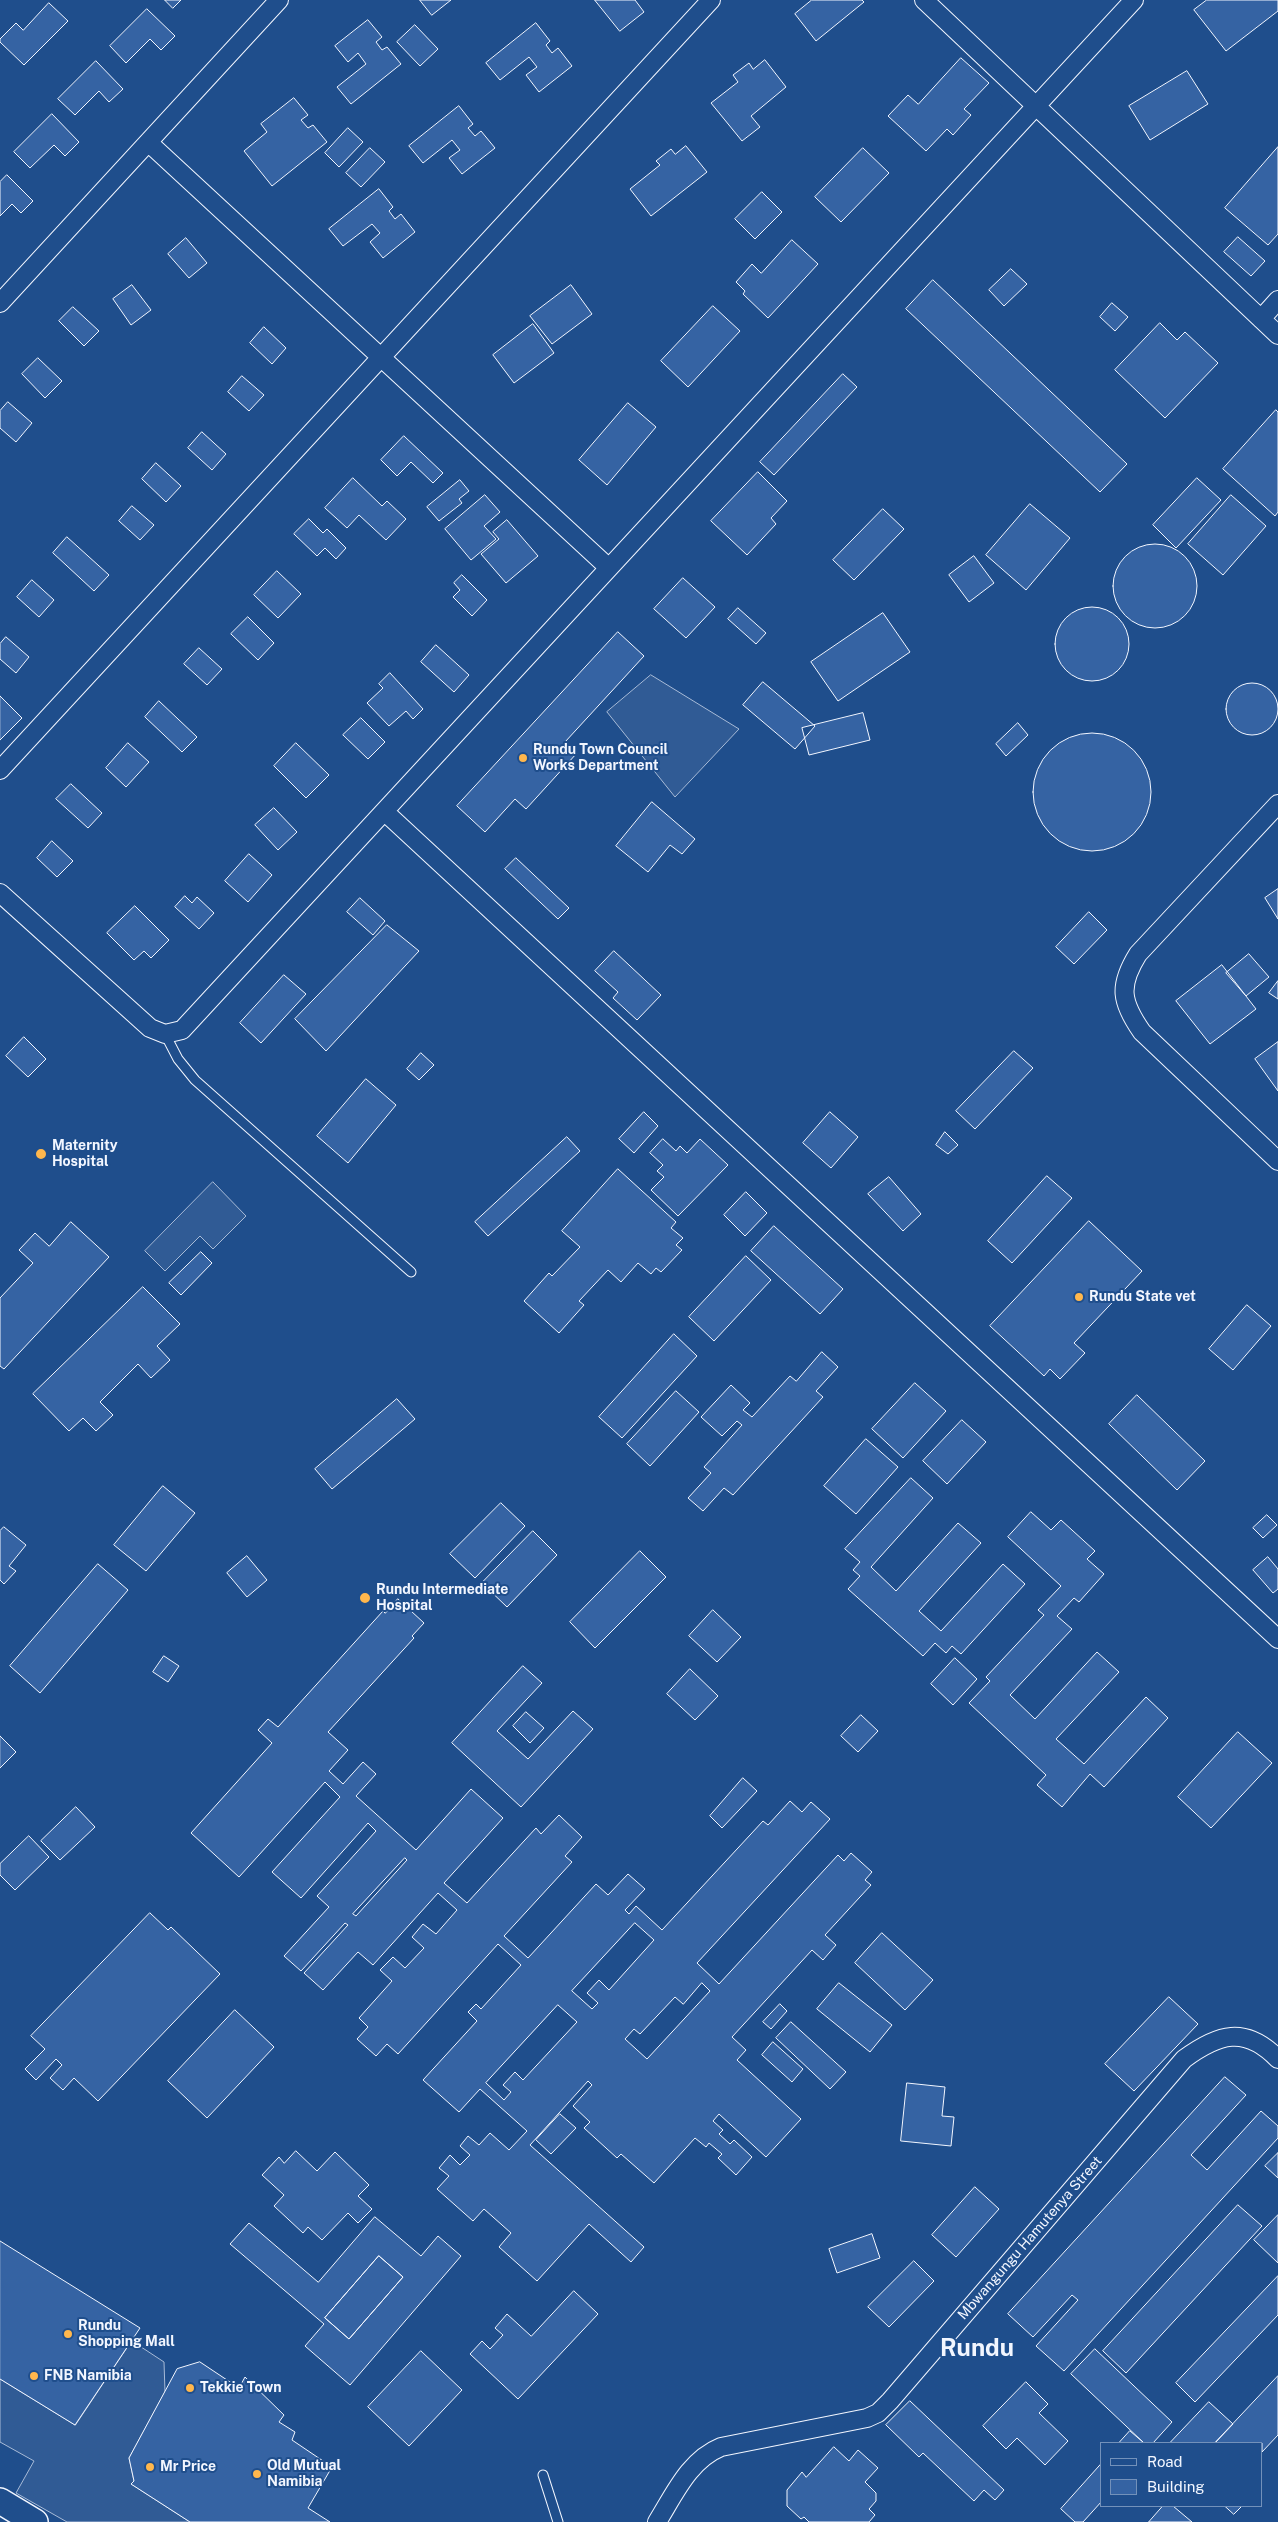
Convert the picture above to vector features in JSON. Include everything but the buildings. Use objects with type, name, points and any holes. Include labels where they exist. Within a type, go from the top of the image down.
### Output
[{"type":"main road","points":[[0,2501],[35,2522]]},
{"type":"street","points":[[0,303],[279,0]]},
{"type":"street","points":[[0,770],[712,0]]},
{"type":"street","points":[[924,0],[1037,104],[1278,335]]},
{"type":"street","points":[[0,893],[150,1028],[165,1034],[182,1030],[1134,0]]},
{"type":"street","points":[[149,143],[609,568]]},
{"type":"street","points":[[1261,319],[1278,300]]},
{"type":"street","points":[[1278,804],[1138,954],[1127,972],[1124,992],[1128,1012],[1142,1032],[1278,1161]]},
{"type":"street","points":[[384,812],[1278,1639]]},
{"type":"street","name":"Mbwangungu Hamutenya Street","points":[[657,2522],[693,2466],[711,2451],[721,2447],[867,2418],[878,2413],[1184,2059],[1204,2045],[1227,2035],[1250,2038],[1270,2050],[1278,2059]]},
{"type":"lane","points":[[165,1034],[178,1059],[195,1080],[412,1272]]},
{"type":"lane","points":[[543,2475],[558,2522]]},
{"type":"shaded area","points":[[651,675],[739,729],[675,797],[607,712]]},
{"type":"shaded area","points":[[213,1182],[246,1216],[213,1249],[200,1236],[165,1271],[145,1251]]},
{"type":"shaded area","points":[[132,2341],[164,2362],[165,2392],[129,2458],[134,2481],[131,2484],[190,2522],[67,2522],[16,2493],[34,2461],[0,2442],[0,2379],[75,2425]]},
{"type":"place","name":"Rundu Town Council Works Department","points":[[523,758]]},
{"type":"place","name":"Maternity Hospital","points":[[41,1154]]},
{"type":"place","name":"Rundu State vet","points":[[1079,1297]]},
{"type":"place","name":"Rundu Intermediate Hospital","points":[[365,1598]]},
{"type":"place","name":"Rundu Shopping Mall","points":[[68,2334]]},
{"type":"place","name":"FNB Namibia","points":[[34,2376]]},
{"type":"place","name":"Tekkie Town","points":[[190,2388]]},
{"type":"place","name":"Mr Price","points":[[150,2467]]},
{"type":"place","name":"Old Mutual Namibia","points":[[257,2474]]},
{"type":"district","name":"Rundu","points":[[977,2349]]}]
